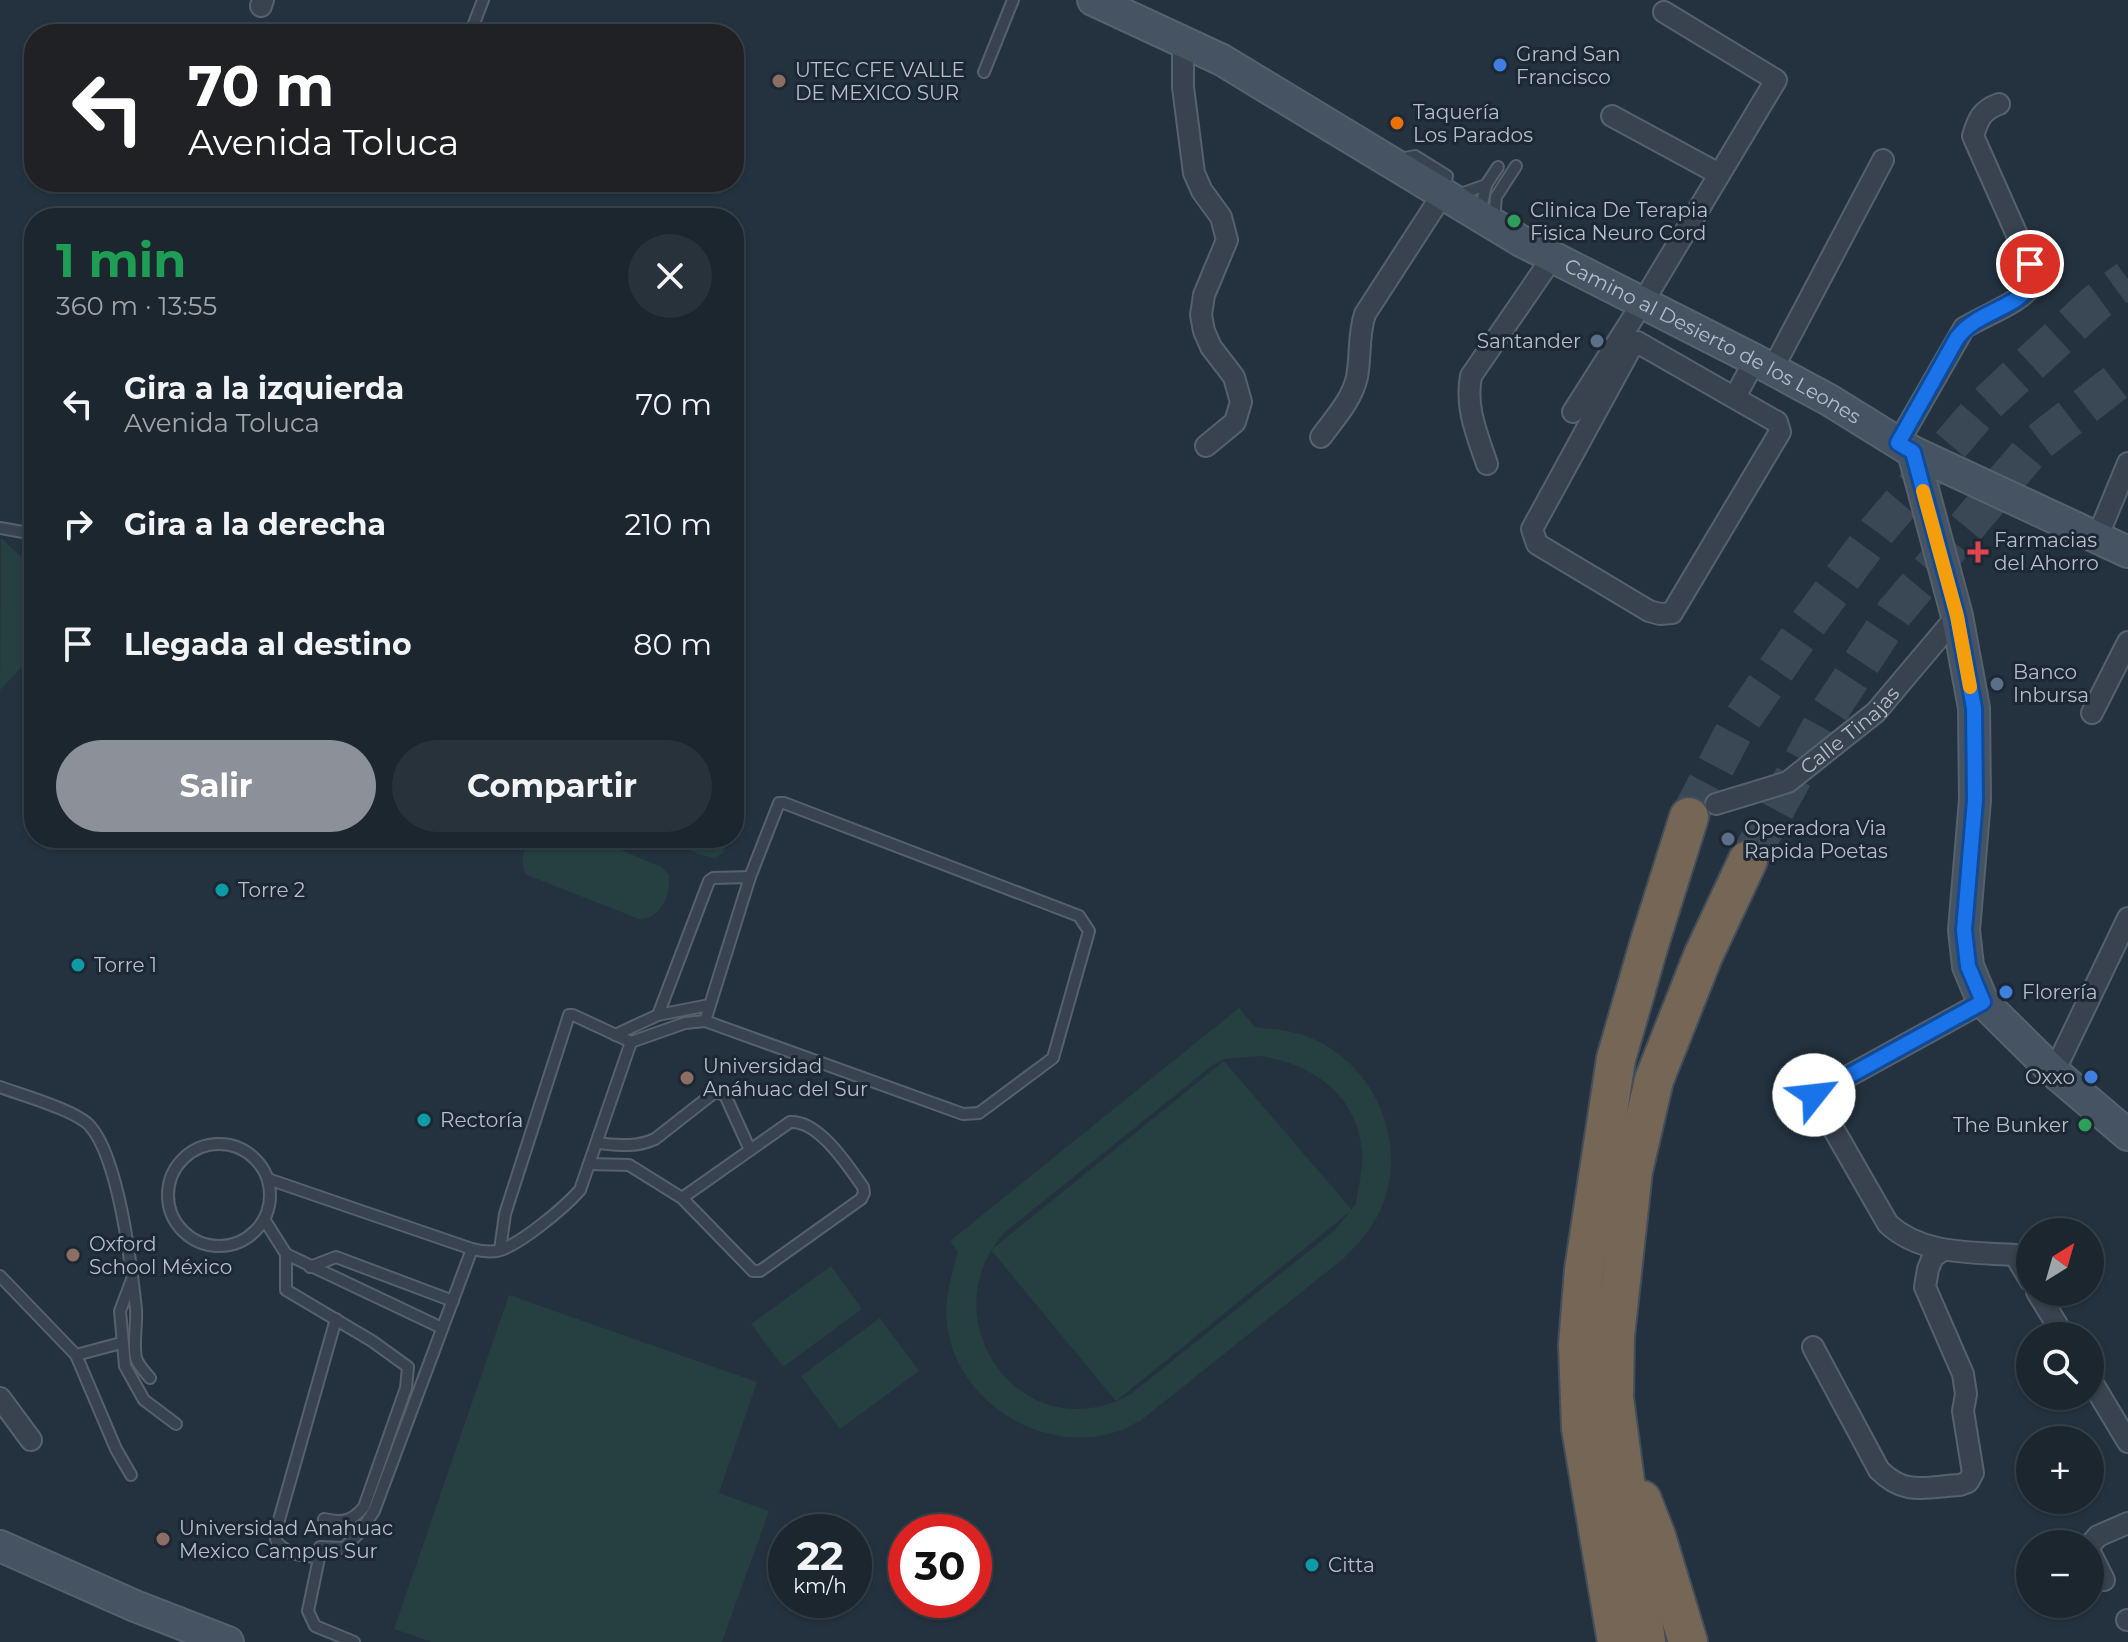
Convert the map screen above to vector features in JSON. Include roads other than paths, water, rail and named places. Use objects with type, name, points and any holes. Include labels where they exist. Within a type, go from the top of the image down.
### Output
[{"type":"highway","points":[[1617,1642],[1581,1428],[1578,1345],[1584,1270],[1616,1059],[1650,941],[1702,811]]},
{"type":"highway","points":[[1646,1642],[1614,1398],[1615,1336],[1633,1171],[1654,1080],[1703,956],[1748,860]]},
{"type":"highway","points":[[1621,1463],[1637,1485],[1688,1642]]},
{"type":"main road","name":"Camino al Desierto de los Leones","points":[[1093,0],[1222,60],[1552,258],[1829,400],[1905,447],[2128,552]]},
{"type":"main road","points":[[1905,447],[1957,616],[1974,708],[1975,800],[1964,930],[1968,966],[1983,1002],[2054,1072],[2128,1135]]},
{"type":"main road","points":[[0,1546],[135,1606],[228,1642]]},
{"type":"main road","points":[[135,1606],[175,1642]]},
{"type":"street","points":[[1573,412],[1776,80],[1664,12]]},
{"type":"street","points":[[1183,42],[1183,87],[1194,173],[1202,191],[1221,217],[1227,240],[1204,295],[1201,315],[1211,347],[1234,377],[1241,402],[1235,422],[1206,446]]},
{"type":"street","points":[[1905,447],[1964,328],[2024,296],[2032,284],[2030,264],[1973,136],[1985,109],[1999,104]]},
{"type":"street","points":[[1612,116],[1719,174]]},
{"type":"street","points":[[1735,397],[1763,365],[1883,160]]},
{"type":"street","points":[[1321,437],[1349,398],[1357,379],[1359,331],[1365,314],[1448,195]]},
{"type":"street","points":[[1487,464],[1470,414],[1467,394],[1471,376],[1552,258]]},
{"type":"street","points":[[1633,344],[1644,344],[1735,397],[1777,422],[1780,432],[1672,613],[1649,611],[1537,544],[1532,529],[1633,344]]},
{"type":"street","points":[[2097,538],[2128,463]]},
{"type":"street","name":"Calle Tinajas","points":[[1702,811],[1788,782],[1876,712],[1957,616]]},
{"type":"street","points":[[2092,713],[2128,642]]},
{"type":"street","points":[[2054,1072],[2128,918]]},
{"type":"street","points":[[1983,1002],[1814,1095],[1888,1224],[1901,1236],[1943,1250],[2016,1257]]},
{"type":"street","points":[[1813,1347],[1879,1470],[1889,1480],[1903,1488],[1968,1482],[1973,1473],[1963,1411],[1966,1394],[1963,1374],[1925,1287],[1933,1257],[1943,1250]]},
{"type":"street","points":[[0,1398],[31,1440]]},
{"type":"street","points":[[2104,1402],[2128,1442]]},
{"type":"street","points":[[2104,1533],[2128,1523]]},
{"type":"lane","points":[[474,24],[483,0]]},
{"type":"lane","points":[[984,72],[1013,0]]},
{"type":"lane","points":[[1487,221],[1496,197],[1516,166]]},
{"type":"lane","points":[[1487,221],[1486,185],[1498,167]]},
{"type":"lane","points":[[1448,195],[1486,185]]},
{"type":"lane","points":[[0,528],[24,532]]},
{"type":"lane","points":[[500,1250],[505,1214],[566,1018],[573,1015],[631,1042],[685,1023],[705,1021],[963,1114],[979,1113],[1053,1058],[1089,931],[1079,916],[779,803],[750,877],[705,1021]]},
{"type":"lane","points":[[658,1015],[709,881],[713,878],[750,877]]},
{"type":"lane","points":[[615,1035],[658,1015],[709,1005]]},
{"type":"lane","points":[[268,1179],[472,1249],[482,1252],[500,1250],[568,1204],[580,1190],[631,1042]]},
{"type":"lane","points":[[0,1087],[59,1109],[88,1124],[102,1144],[117,1187],[133,1276],[136,1358],[150,1378]]},
{"type":"lane","points":[[597,1143],[631,1146],[655,1139],[715,1092],[720,1092],[725,1095],[750,1150]]},
{"type":"lane","points":[[589,1164],[629,1165],[682,1198],[746,1267],[760,1271],[861,1199],[864,1193],[863,1187],[835,1148],[804,1124],[790,1122],[682,1198]]},
{"type":"lane","points":[[227,1143],[253,1156],[268,1179],[270,1200],[264,1219],[252,1234],[236,1243],[218,1246],[199,1242],[183,1232],[172,1216],[167,1189],[177,1163],[199,1146],[227,1143]]},
{"type":"lane","points":[[264,1219],[286,1254],[442,1328]]},
{"type":"lane","points":[[336,1319],[275,1534],[277,1543],[290,1553],[320,1553],[344,1548],[374,1511],[472,1249]]},
{"type":"lane","points":[[286,1254],[286,1290],[372,1341],[408,1367],[406,1388],[364,1507],[351,1520],[343,1523],[324,1519]]},
{"type":"lane","points":[[310,1267],[336,1257],[453,1301]]},
{"type":"lane","points":[[0,1276],[76,1355],[116,1449],[131,1475]]},
{"type":"lane","points":[[133,1276],[120,1311],[125,1366],[144,1400],[176,1424]]},
{"type":"lane","points":[[120,1311],[136,1315]]},
{"type":"lane","points":[[76,1355],[121,1343]]},
{"type":"lane","points":[[320,1553],[308,1611],[315,1626],[354,1642]]},
{"type":"tunnel","points":[[1689,817],[1736,728],[1877,531],[1982,408],[2098,301],[2128,279]]},
{"type":"tunnel","points":[[1748,860],[1829,712],[1895,612],[2036,444],[2128,373]]},
{"type":"place","name":"Grand San Francisco","points":[[1500,65]]},
{"type":"place","name":"UTEC CFE VALLE DE MEXICO SUR","points":[[779,81]]},
{"type":"place","name":"Taquería Los Parados","points":[[1397,123]]},
{"type":"place","name":"Clinica De Terapia Fisica Neuro Cord","points":[[1514,221]]},
{"type":"place","name":"Santander","points":[[1597,341]]},
{"type":"place","name":"Farmacias del Ahorro","points":[[1978,552]]},
{"type":"place","name":"Banco Inbursa","points":[[1997,684]]},
{"type":"place","name":"Operadora Via Rapida Poetas","points":[[1728,839]]},
{"type":"place","name":"Torre 2","points":[[222,890]]},
{"type":"place","name":"Torre 1","points":[[78,965]]},
{"type":"place","name":"Florería","points":[[2006,992]]},
{"type":"place","name":"Oxxo","points":[[2091,1077]]},
{"type":"place","name":"Universidad Anáhuac del Sur","points":[[687,1078]]},
{"type":"place","name":"Rectoría","points":[[424,1120]]},
{"type":"place","name":"The Bunker","points":[[2085,1125]]},
{"type":"place","name":"Oxford School México","points":[[73,1255]]},
{"type":"place","name":"Universidad Anahuac Mexico Campus Sur","points":[[163,1539]]},
{"type":"place","name":"Citta","points":[[1312,1565]]}]
